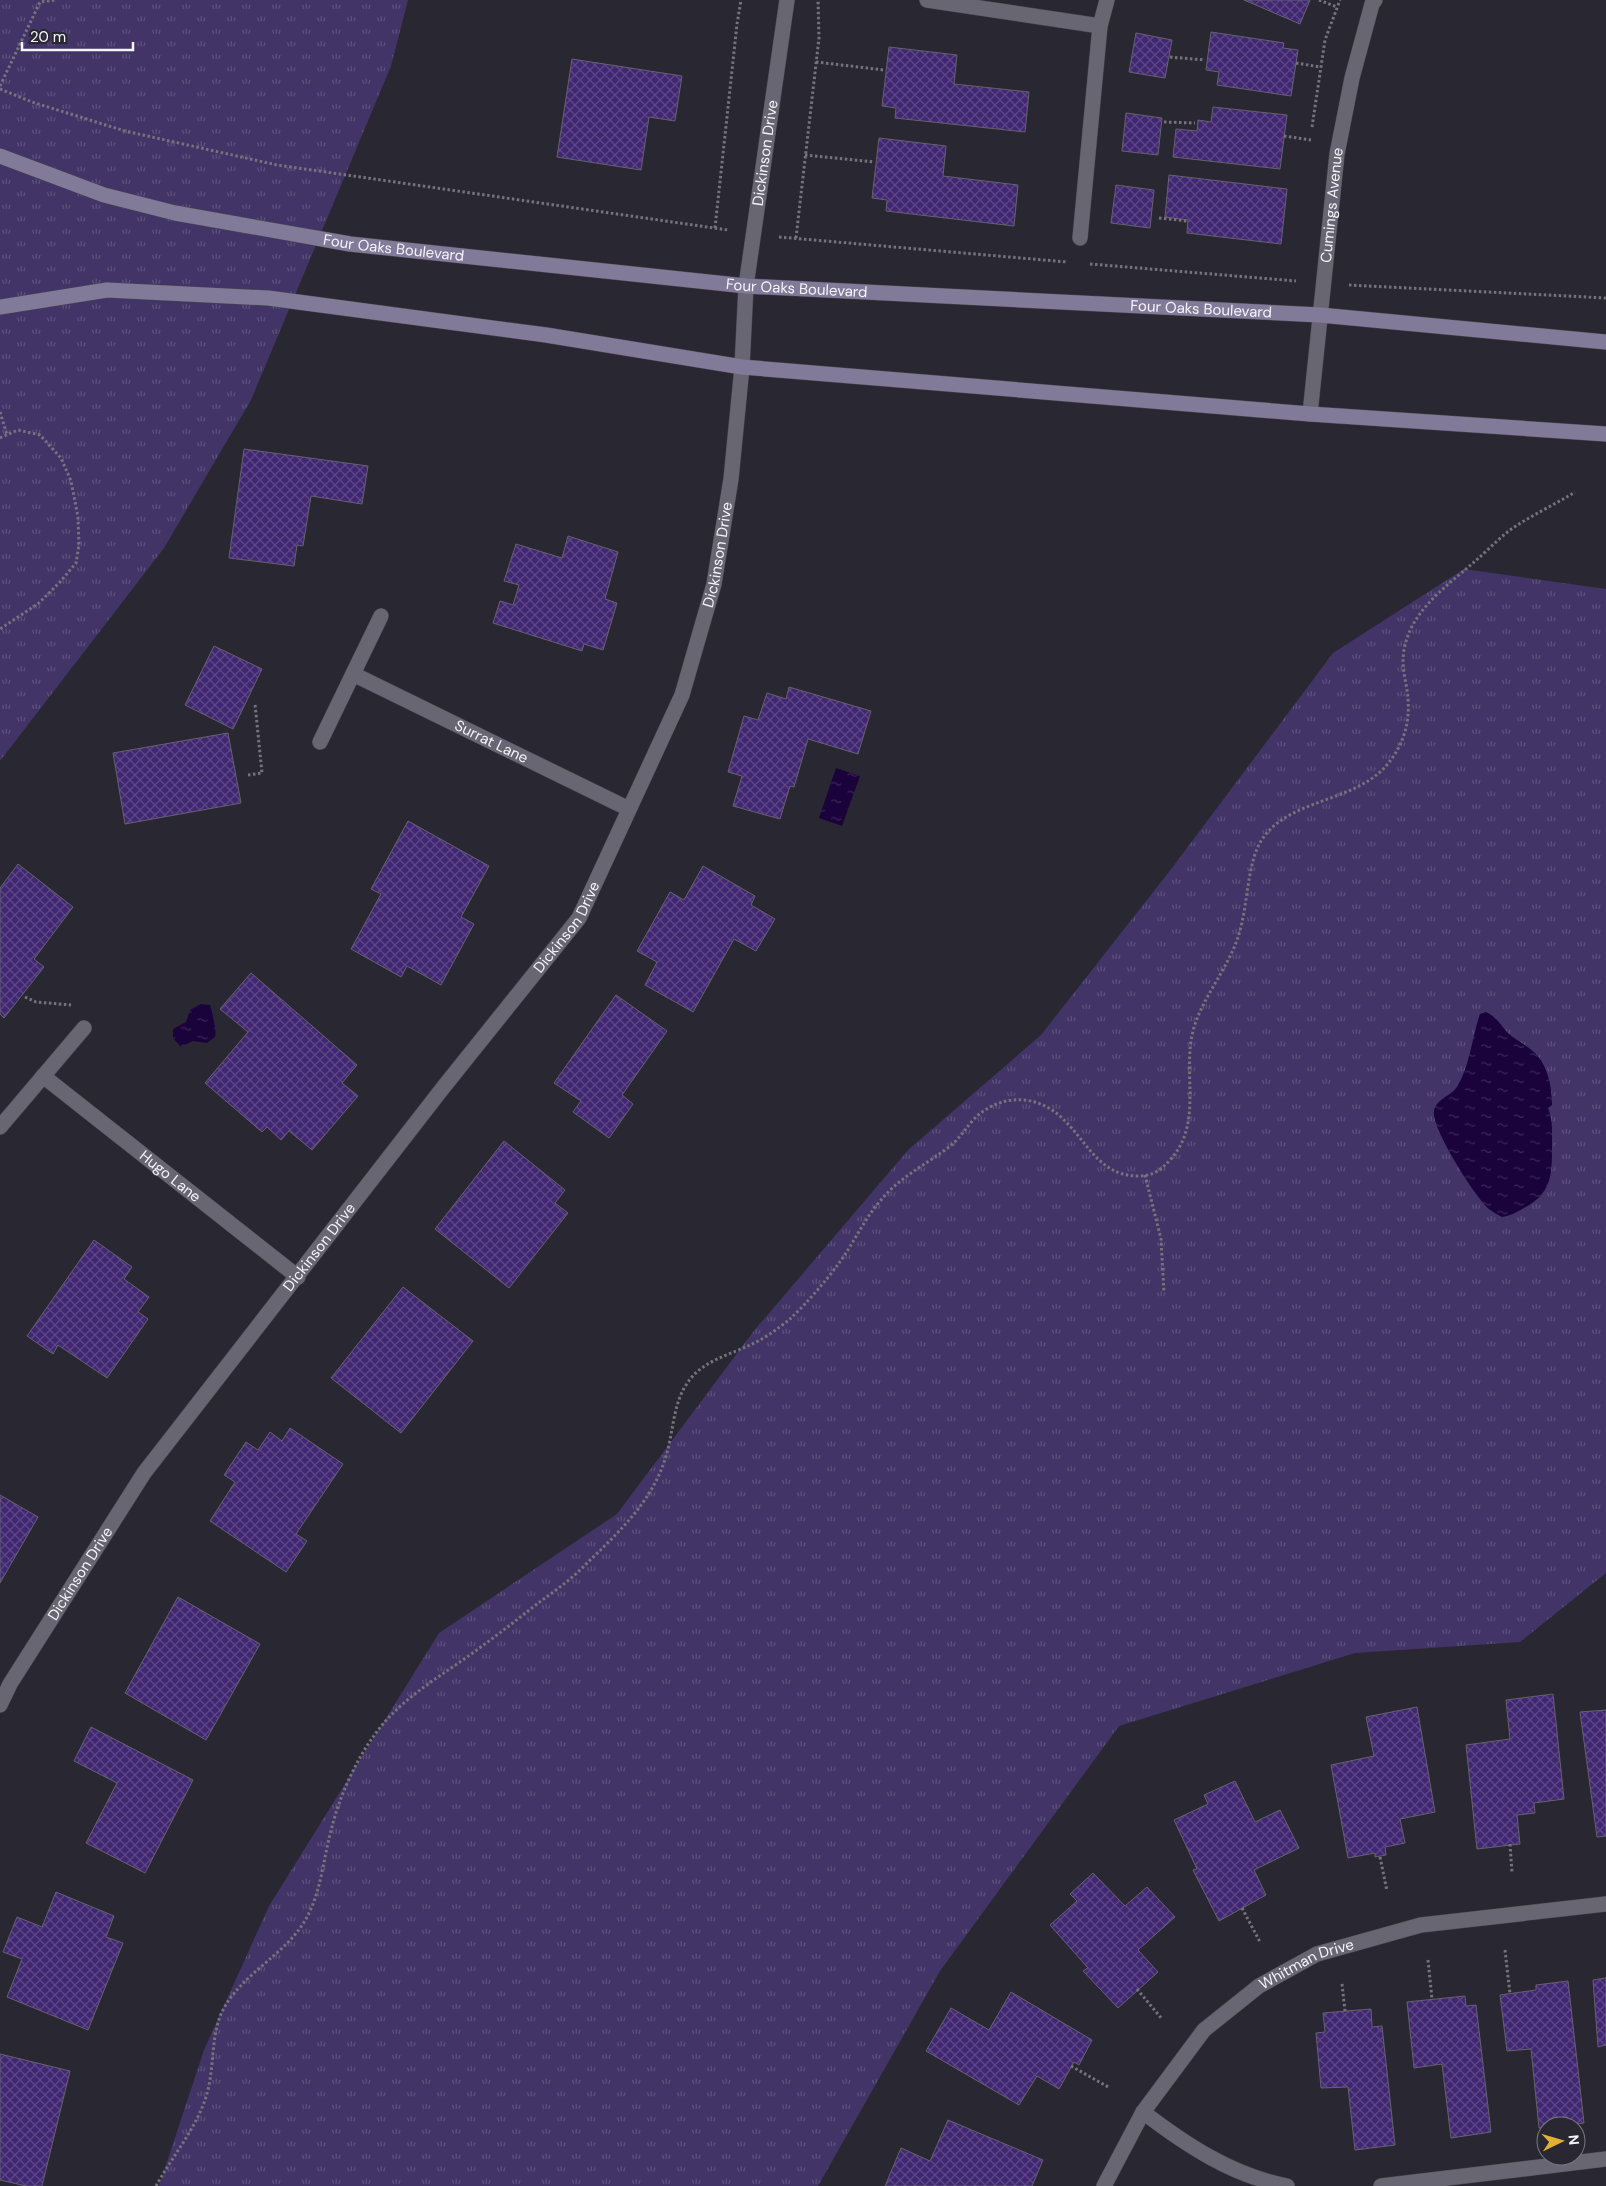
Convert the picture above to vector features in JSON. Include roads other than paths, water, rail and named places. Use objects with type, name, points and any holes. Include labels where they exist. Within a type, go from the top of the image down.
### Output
[{"type":"street","name":"Dickinson Drive","points":[[0,1705],[5,1681],[144,1474],[298,1278],[442,1089],[579,918],[682,695],[714,584],[731,479],[742,367],[746,286],[787,0]]},
{"type":"street","points":[[927,0],[1100,26]]},
{"type":"street","points":[[1080,238],[1100,26],[1107,0]]},
{"type":"street","name":"Cumings Avenue","points":[[1310,414],[1337,154],[1352,78],[1372,4],[1375,0]]},
{"type":"street","name":"Four Oaks Boulevard","points":[[0,156],[104,195],[175,213],[350,244],[746,286],[1320,315],[1606,342]]},
{"type":"street","points":[[0,307],[107,290],[268,298],[546,335],[742,367],[1310,414],[1606,434]]},
{"type":"street","points":[[320,742],[381,616]]},
{"type":"street","name":"Surrat Lane","points":[[353,674],[629,809]]},
{"type":"street","points":[[0,1127],[84,1028]]},
{"type":"street","name":"Hugo Lane","points":[[43,1076],[298,1278]]},
{"type":"street","name":"Whitman Drive","points":[[1104,2186],[1143,2112],[1204,2030],[1259,1986],[1317,1954],[1421,1925],[1606,1904]]},
{"type":"street","points":[[1143,2112],[1178,2138],[1228,2167],[1266,2182],[1287,2186]]},
{"type":"street","points":[[1381,2186],[1606,2159]]},
{"type":"water","points":[[836,768],[860,776],[842,826],[819,818]]},
{"type":"water","points":[[201,1004],[210,1005],[215,1026],[215,1037],[207,1043],[193,1041],[181,1047],[173,1038],[173,1029],[186,1022],[190,1010]]},
{"type":"water","points":[[1486,1012],[1496,1019],[1509,1034],[1532,1050],[1539,1058],[1546,1070],[1552,1098],[1552,1105],[1548,1108],[1552,1131],[1552,1166],[1548,1182],[1540,1196],[1533,1202],[1513,1214],[1502,1217],[1482,1202],[1455,1162],[1439,1132],[1434,1111],[1438,1103],[1457,1087],[1468,1061],[1480,1014]]}]
